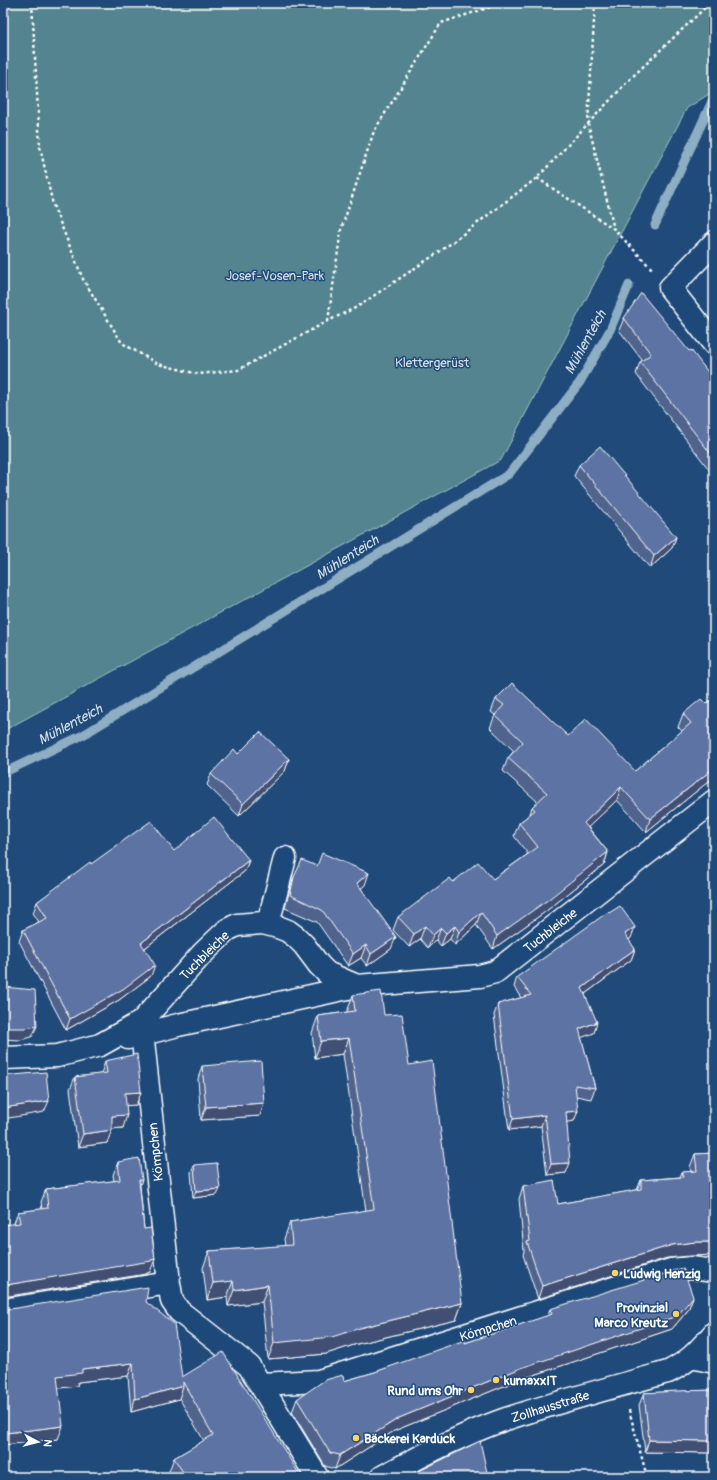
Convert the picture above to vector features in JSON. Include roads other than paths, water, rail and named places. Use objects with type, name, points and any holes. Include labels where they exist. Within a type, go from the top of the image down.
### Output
[{"type":"street","points":[[714,243],[670,288],[714,344]]},
{"type":"street","name":"Tuchbleiche","points":[[3,1058],[57,1056],[100,1045],[142,1028],[178,1025],[357,986],[480,976],[495,972],[714,801]]},
{"type":"street","points":[[268,924],[285,858]]},
{"type":"street","name":"Tuchbleiche","points":[[142,1028],[202,954],[227,930],[237,925],[263,923],[278,926],[296,937],[327,973],[357,986]]},
{"type":"street","name":"Kömpchen","points":[[142,1028],[172,1301],[179,1311],[249,1366],[317,1477]]},
{"type":"street","name":"Kömpchen","points":[[261,1384],[319,1381],[671,1270],[691,1268],[714,1272]]},
{"type":"street","points":[[3,1310],[169,1283]]},
{"type":"street","name":"Zollhausstraße","points":[[382,1477],[411,1461],[503,1420],[668,1372],[683,1365],[714,1333]]},
{"type":"street","points":[[692,1357],[714,1362]]},
{"type":"waterway","name":"Mühlenteich","points":[[655,225],[714,97]]},
{"type":"waterway","name":"Mühlenteich","points":[[3,773],[83,735],[509,474],[580,382],[610,330],[629,285]]},
{"type":"place","name":"Ludwig Henzig","points":[[615,1273]]},
{"type":"place","name":"Provinzial Marco Kreutz","points":[[676,1314]]},
{"type":"place","name":"kumaxxIT","points":[[496,1380]]},
{"type":"place","name":"Rund ums Ohr","points":[[471,1390]]},
{"type":"place","name":"Bäckerei Karduck","points":[[356,1438]]},
{"type":"park label","name":"Josef-Vosen-Park","points":[[275,275]]},
{"type":"park label","name":"Klettergerüst","points":[[432,362]]}]
